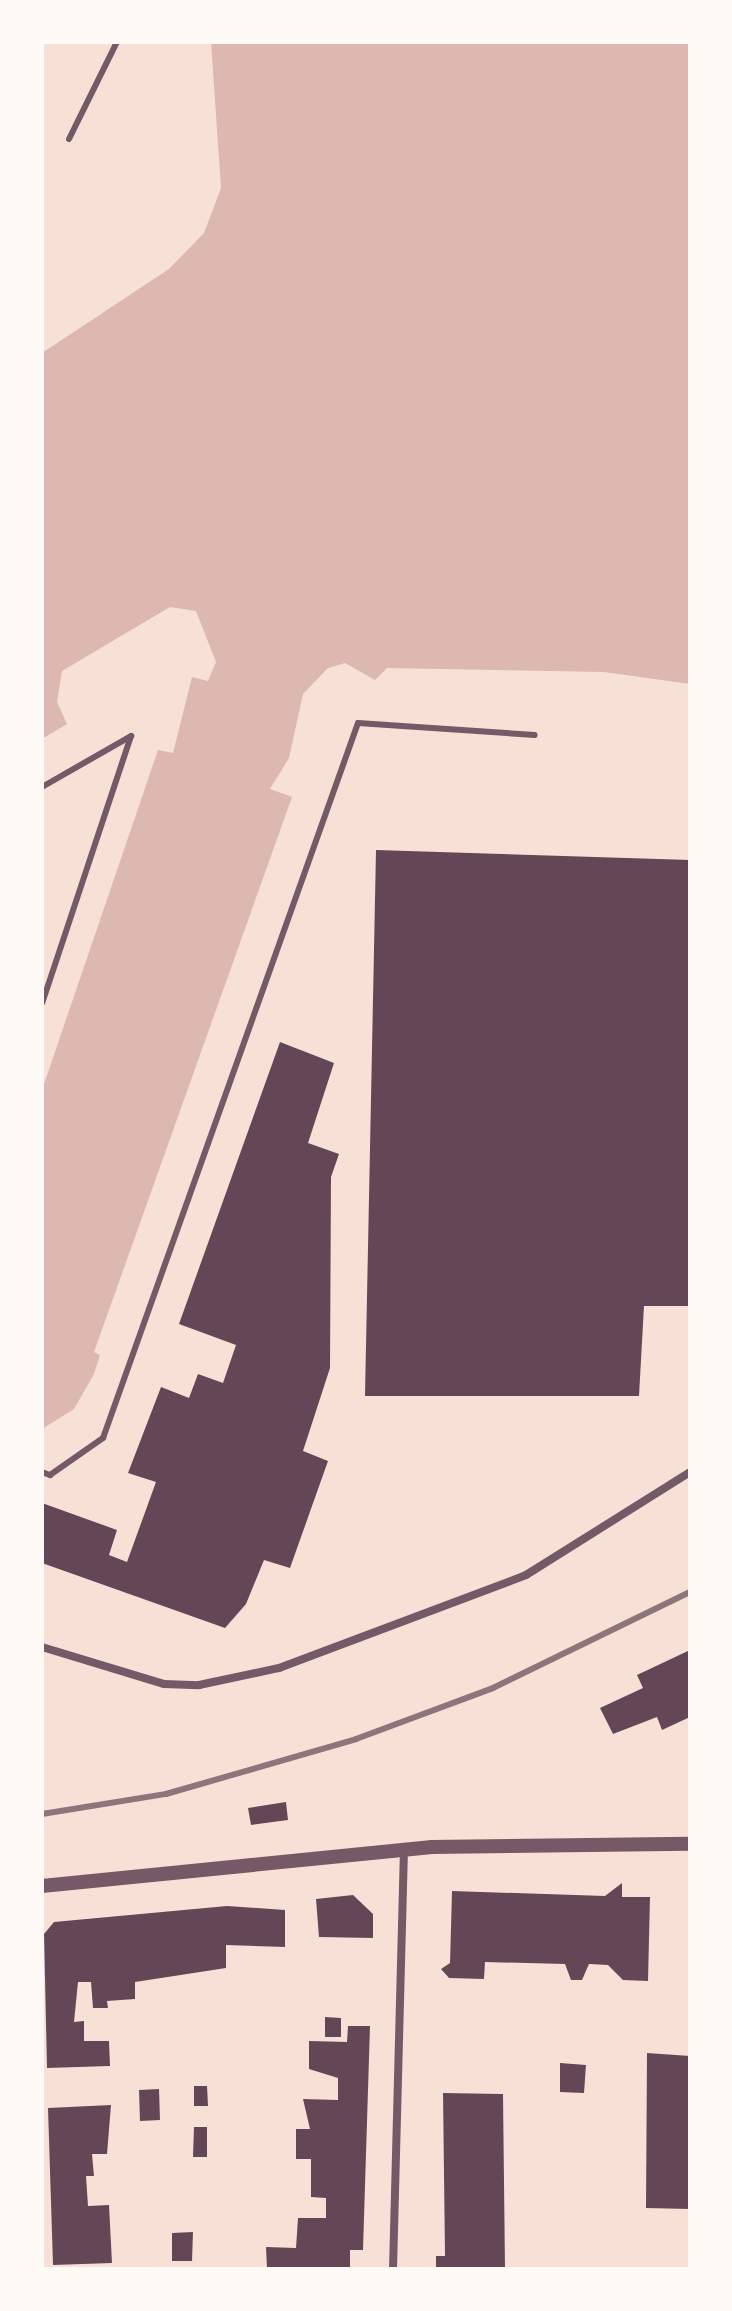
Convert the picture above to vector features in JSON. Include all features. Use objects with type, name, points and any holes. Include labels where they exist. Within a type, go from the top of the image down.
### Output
[{"type":"street","points":[[42,1647],[164,1684],[199,1685],[279,1668],[526,1575],[690,1472]]},
{"type":"street","points":[[42,1886],[404,1849],[690,1844]]},
{"type":"street","points":[[393,2269],[404,1849]]},
{"type":"lane","points":[[69,139],[117,42]]},
{"type":"lane","points":[[42,1472],[50,1475],[103,1438],[358,723],[535,735]]},
{"type":"lane","points":[[42,787],[131,736],[42,1003]]},
{"type":"shaded area","points":[[211,42],[690,42],[690,684],[604,672],[387,668],[375,680],[345,663],[328,668],[303,694],[289,758],[270,789],[292,797],[94,1352],[100,1355],[94,1374],[74,1409],[42,1429],[42,1090],[158,750],[173,753],[192,677],[208,681],[216,662],[196,611],[170,607],[62,671],[57,702],[67,724],[42,739],[42,353],[169,269],[204,233],[221,188]]},
{"type":"building","points":[[376,850],[690,860],[690,1306],[644,1306],[639,1396],[365,1396]]},
{"type":"building","points":[[280,1042],[334,1063],[308,1143],[339,1154],[331,1177],[330,1368],[303,1451],[328,1461],[290,1568],[264,1560],[246,1604],[225,1628],[42,1563],[42,1503],[117,1530],[109,1555],[127,1562],[156,1482],[128,1473],[161,1387],[189,1398],[198,1374],[223,1383],[236,1345],[179,1324]]},
{"type":"building","points":[[690,1650],[690,1717],[662,1730],[657,1717],[613,1734],[600,1708],[643,1688],[637,1675]]},
{"type":"building","points":[[286,1802],[288,1820],[251,1825],[248,1808]]},
{"type":"building","points":[[622,1883],[622,1897],[650,1897],[648,1981],[623,1980],[608,1965],[589,1964],[582,1980],[571,1980],[565,1964],[485,1962],[484,1979],[449,1978],[441,1969],[450,1963],[452,1891],[605,1896]]},
{"type":"building","points":[[353,1895],[373,1914],[373,1938],[319,1937],[316,1899]]},
{"type":"building","points":[[227,1906],[285,1910],[285,1947],[226,1945],[226,1968],[135,1982],[135,1999],[107,2001],[108,2008],[93,2008],[91,1982],[78,1982],[74,2022],[84,2021],[84,2041],[109,2041],[110,2066],[47,2068],[44,1934],[54,1922]]},
{"type":"building","points":[[325,2017],[341,2018],[341,2037],[325,2037]]},
{"type":"building","points":[[348,2026],[370,2026],[363,2250],[350,2250],[350,2269],[267,2269],[266,2247],[296,2248],[298,2218],[326,2218],[326,2198],[311,2197],[311,2159],[296,2159],[296,2129],[310,2129],[303,2099],[338,2100],[338,2078],[309,2069],[309,2041],[347,2042]]},
{"type":"building","points":[[647,2053],[690,2056],[690,2209],[646,2208]]},
{"type":"building","points":[[560,2063],[586,2065],[584,2093],[560,2092]]},
{"type":"building","points":[[194,2086],[207,2086],[208,2106],[194,2106]]},
{"type":"building","points":[[159,2089],[160,2120],[140,2121],[139,2090]]},
{"type":"building","points":[[443,2093],[503,2094],[505,2269],[436,2269],[436,2256],[445,2256]]},
{"type":"building","points":[[111,2105],[107,2154],[92,2154],[94,2176],[86,2176],[88,2206],[109,2205],[112,2263],[53,2265],[48,2108]]},
{"type":"building","points":[[194,2127],[207,2127],[207,2157],[193,2157]]},
{"type":"building","points":[[193,2232],[192,2261],[172,2261],[172,2233]]},
{"type":"railway","points":[[42,1814],[166,1794],[356,1739],[493,1688],[690,1592]]}]
